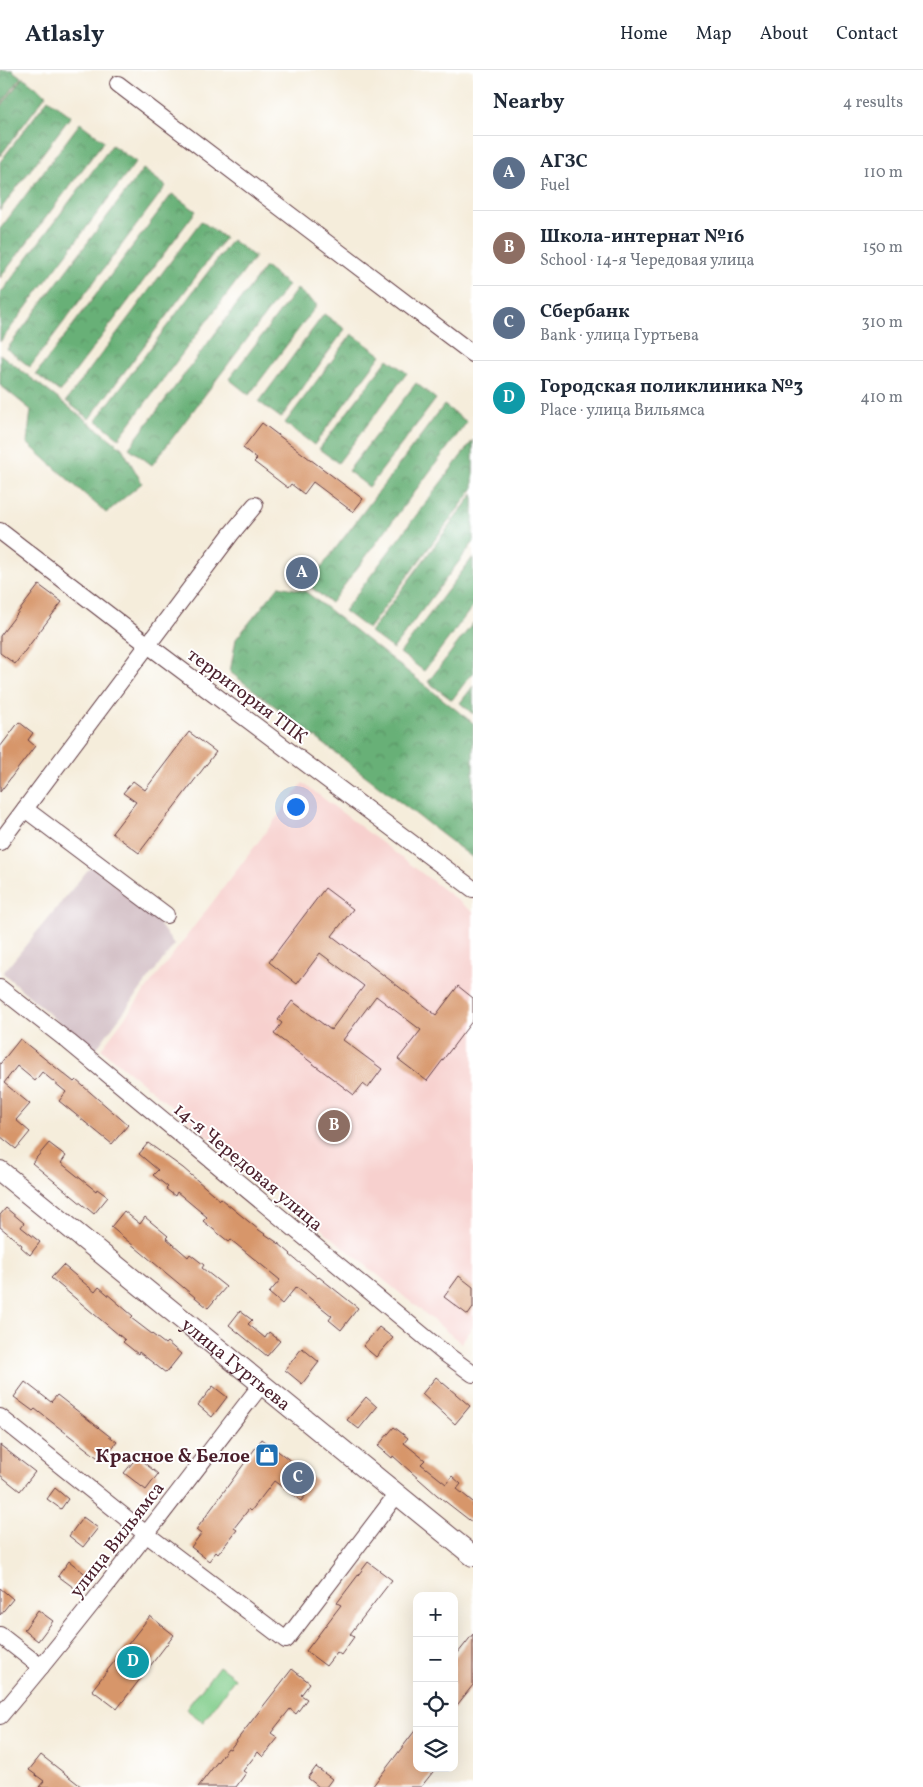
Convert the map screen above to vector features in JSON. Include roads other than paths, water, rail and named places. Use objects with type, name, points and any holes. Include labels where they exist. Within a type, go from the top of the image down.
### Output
[{"type":"main road","name":"улица Гуртьева","points":[[0,1171],[473,1556]]},
{"type":"street","points":[[118,84],[473,354]]},
{"type":"street","points":[[0,842],[255,505]]},
{"type":"street","name":"территория ТПК","points":[[0,531],[473,889]]},
{"type":"street","points":[[25,809],[166,915]]},
{"type":"street","name":"14-я Чередовая улица","points":[[0,988],[77,1049],[443,1352],[473,1374]]},
{"type":"street","name":"улица Вильямса","points":[[0,1716],[146,1534],[261,1385]]},
{"type":"street","points":[[0,1417],[146,1534],[286,1640],[397,1494]]},
{"type":"street","points":[[0,1635],[41,1667]]},
{"type":"place","name":"АГЗС","points":[[302,573]]},
{"type":"place","name":"Школа-интернат №16","points":[[334,1126]]},
{"type":"place","name":"Красное & Белое","points":[[267,1455]]},
{"type":"place","name":"Сбербанк","points":[[298,1478]]},
{"type":"place","name":"Городская поликлиника №3","points":[[133,1662]]}]
